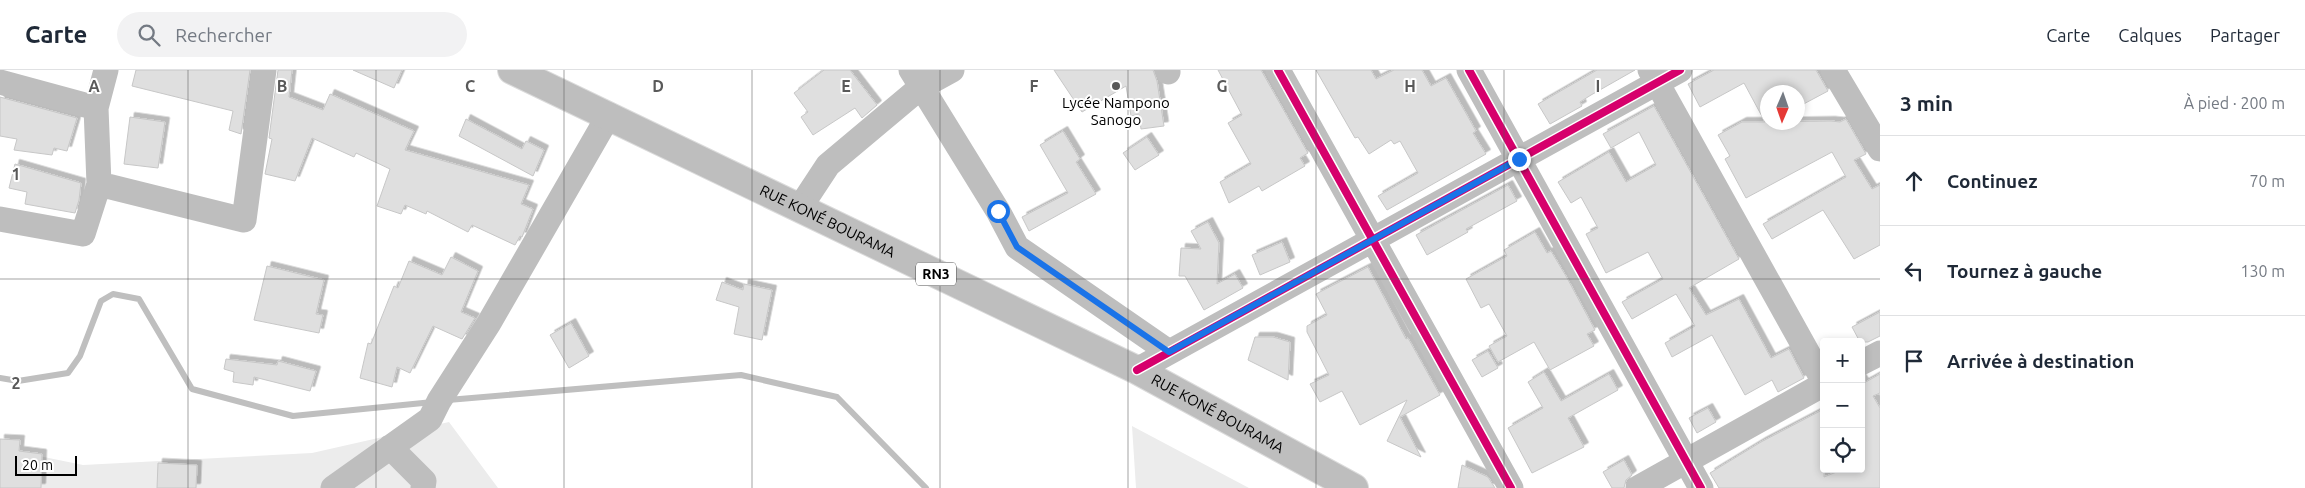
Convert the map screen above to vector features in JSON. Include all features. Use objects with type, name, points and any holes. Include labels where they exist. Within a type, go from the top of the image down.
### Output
[{"type":"highway","name":"RUE KONÉ BOURAMA","points":[[512,70],[1136,370],[1354,488]]},
{"type":"street","points":[[0,219],[84,234],[99,184],[96,108],[106,70]]},
{"type":"street","points":[[99,184],[244,220],[264,70]]},
{"type":"street","points":[[799,209],[828,166],[916,79],[952,70]]},
{"type":"street","points":[[1278,70],[1511,488]]},
{"type":"street","points":[[1469,70],[1687,460],[1700,488]]},
{"type":"street","points":[[1136,370],[1519,159],[1654,76],[1680,70]]},
{"type":"street","points":[[1833,70],[1880,149]]},
{"type":"street","points":[[1654,76],[1820,376]]},
{"type":"street","points":[[916,79],[998,211],[1017,247],[1169,352]]},
{"type":"street","points":[[0,82],[96,108]]},
{"type":"street","points":[[332,488],[430,419],[439,401],[489,323],[609,115]]},
{"type":"street","points":[[1865,361],[1880,352]]},
{"type":"street","points":[[1638,488],[1820,385]]},
{"type":"street","points":[[390,447],[424,481],[423,488]]},
{"type":"shaded area","points":[[449,422],[498,488],[0,488],[0,448],[83,465],[312,453]]},
{"type":"shaded area","points":[[1132,426],[1249,488],[1136,488]]},
{"type":"building","points":[[136,70],[250,70],[241,134],[229,130],[233,111],[132,86]]},
{"type":"building","points":[[278,70],[292,70],[289,97],[323,110],[330,94],[414,131],[405,150],[529,185],[521,204],[533,209],[522,237],[520,236],[515,245],[472,225],[468,232],[427,211],[426,214],[405,205],[401,214],[377,206],[390,169],[356,153],[354,157],[312,138],[295,181],[265,174],[272,139],[269,138]]},
{"type":"building","points":[[353,70],[402,70],[394,88]]},
{"type":"building","points":[[824,70],[850,70],[877,105],[862,118],[855,108],[813,135],[801,117],[808,112],[794,93]]},
{"type":"building","points":[[1054,70],[1153,70],[1157,81],[1164,126],[1141,129],[1139,114],[1131,116],[1126,86],[1082,112]]},
{"type":"building","points":[[1218,70],[1261,70],[1308,153],[1300,158],[1305,166],[1262,191],[1259,186],[1229,203],[1220,182],[1251,164],[1228,123],[1242,115]]},
{"type":"building","points":[[1316,70],[1371,70],[1376,79],[1394,70],[1422,70],[1431,86],[1446,78],[1476,131],[1473,133],[1486,154],[1387,210],[1378,196],[1418,173],[1400,141],[1394,144],[1391,140],[1369,154],[1358,137],[1355,138]]},
{"type":"building","points":[[1597,70],[1635,70],[1591,95],[1580,102],[1582,106],[1550,124],[1538,104]]},
{"type":"building","points":[[1714,70],[1816,70],[1828,91],[1805,103],[1805,85],[1760,85],[1760,113],[1744,83],[1700,107],[1688,84]]},
{"type":"building","points":[[0,97],[77,118],[67,151],[54,148],[52,155],[14,150],[17,139],[0,136]]},
{"type":"building","points":[[1654,106],[1739,259],[1689,288],[1706,315],[1739,299],[1771,358],[1789,349],[1804,378],[1778,392],[1772,380],[1745,395],[1712,335],[1672,357],[1665,343],[1695,326],[1676,294],[1632,319],[1622,302],[1663,279],[1648,252],[1606,273],[1586,234],[1598,228],[1581,197],[1571,203],[1558,182],[1609,152],[1626,182],[1656,165],[1639,132],[1611,148],[1603,134]]},
{"type":"building","points":[[130,117],[165,122],[158,168],[124,164]]},
{"type":"building","points":[[466,119],[522,149],[526,141],[544,150],[533,176],[459,136]]},
{"type":"building","points":[[1846,119],[1866,154],[1854,160],[1872,189],[1880,185],[1880,245],[1854,259],[1823,210],[1772,239],[1763,224],[1846,177],[1832,152],[1746,198],[1725,159],[1730,156],[1718,135],[1742,122],[1760,122],[1760,130],[1805,130],[1805,121],[1840,122]]},
{"type":"building","points":[[1063,131],[1080,159],[1076,162],[1096,194],[1029,231],[1022,217],[1068,193],[1040,145]]},
{"type":"building","points":[[1147,137],[1159,155],[1135,170],[1123,153]]},
{"type":"building","points":[[15,164],[81,183],[75,213],[25,204],[27,192],[9,188]]},
{"type":"building","points":[[1508,185],[1517,201],[1466,229],[1468,232],[1427,255],[1416,235]]},
{"type":"building","points":[[1208,222],[1219,243],[1217,284],[1235,274],[1243,288],[1204,310],[1185,276],[1179,276],[1181,248],[1201,249],[1191,231]]},
{"type":"building","points":[[1535,232],[1547,253],[1551,251],[1595,330],[1587,334],[1594,346],[1550,370],[1534,342],[1498,362],[1489,346],[1507,336],[1489,304],[1481,308],[1466,279],[1507,256],[1504,250]]},
{"type":"building","points":[[1282,242],[1290,262],[1260,275],[1252,255]]},
{"type":"building","points":[[451,257],[478,271],[461,312],[475,318],[462,339],[433,326],[410,373],[397,367],[392,387],[360,378],[368,343],[371,344],[394,286],[398,288],[409,261],[442,275]]},
{"type":"building","points":[[267,266],[324,280],[316,314],[323,315],[319,333],[254,320]]},
{"type":"building","points":[[1368,267],[1406,339],[1408,338],[1440,395],[1400,417],[1421,457],[1387,441],[1407,400],[1360,425],[1342,391],[1320,402],[1310,384],[1329,375],[1307,332],[1307,326],[1327,315],[1316,294]]},
{"type":"building","points":[[722,282],[743,290],[744,284],[772,290],[762,340],[734,334],[739,307],[716,300]]},
{"type":"building","points":[[1880,312],[1880,336],[1865,342],[1865,338],[1858,338],[1852,327]]},
{"type":"building","points":[[571,323],[589,356],[569,368],[550,335]]},
{"type":"building","points":[[1255,337],[1273,337],[1290,342],[1288,380],[1248,360]]},
{"type":"building","points":[[1488,351],[1498,368],[1482,377],[1472,360]]},
{"type":"building","points":[[226,359],[277,365],[278,361],[316,371],[310,391],[254,377],[253,385],[233,382],[234,372],[224,369]]},
{"type":"building","points":[[1544,372],[1561,401],[1609,374],[1618,390],[1568,418],[1584,447],[1532,473],[1508,428],[1543,408],[1528,382]]},
{"type":"building","points":[[1880,374],[1880,393],[1873,396],[1880,408],[1880,488],[1719,488],[1710,473],[1761,442],[1820,411],[1820,473],[1824,473],[1824,477],[1834,473],[1865,473],[1865,382]]},
{"type":"building","points":[[1708,408],[1716,422],[1697,433],[1689,418]]},
{"type":"building","points":[[0,439],[20,440],[19,451],[42,454],[41,488],[0,488]]},
{"type":"building","points":[[1624,460],[1632,475],[1626,480],[1624,488],[1612,488],[1603,472]]},
{"type":"building","points":[[158,463],[197,465],[196,488],[157,488]]},
{"type":"building","points":[[1462,465],[1488,477],[1495,488],[1458,488]]},
{"type":"waterway","points":[[0,378],[18,381],[68,373],[80,356],[101,301],[113,294],[139,299],[192,389],[293,416],[433,402]]},
{"type":"waterway","points":[[448,400],[741,375],[837,397],[926,488]]},
{"type":"cycle path","points":[[1278,70],[1511,488]]},
{"type":"cycle path","points":[[1469,70],[1701,488]]},
{"type":"cycle path","points":[[1137,370],[1680,70]]},
{"type":"place","name":"Lycée Nampono Sanogo","points":[[1116,86]]},
{"type":"route","points":[[998,211],[1017,247],[1169,352],[1519,159]]}]
